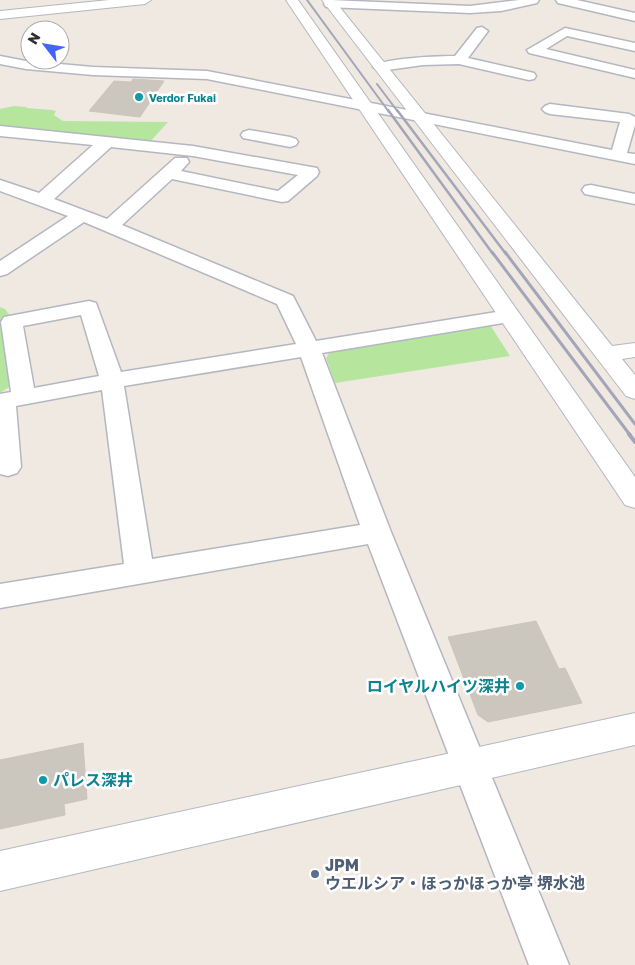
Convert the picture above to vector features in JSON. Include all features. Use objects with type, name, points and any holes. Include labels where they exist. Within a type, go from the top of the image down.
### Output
[{"type":"street","points":[[0,15],[138,0]]},
{"type":"street","points":[[292,0],[635,498]]},
{"type":"street","points":[[329,2],[444,4],[477,11],[516,5],[533,0]]},
{"type":"street","points":[[562,0],[635,17]]},
{"type":"street","points":[[329,2],[635,391]]},
{"type":"street","points":[[611,42],[635,26]]},
{"type":"street","points":[[468,28],[496,33]]},
{"type":"street","points":[[459,60],[482,30]]},
{"type":"street","points":[[635,47],[565,32],[534,50],[635,74]]},
{"type":"street","points":[[0,60],[26,65],[93,71],[207,74],[420,118],[635,159]]},
{"type":"street","points":[[380,67],[424,60],[459,60],[530,76]]},
{"type":"street","points":[[589,79],[606,68]]},
{"type":"street","points":[[550,108],[629,118],[618,156]]},
{"type":"street","points":[[0,130],[192,151],[311,172],[282,197],[168,173]]},
{"type":"street","points":[[248,135],[290,142]]},
{"type":"street","points":[[246,161],[268,139]]},
{"type":"street","points":[[41,201],[107,142]]},
{"type":"street","points":[[110,226],[192,151]]},
{"type":"street","points":[[0,185],[110,226],[286,300],[309,349],[377,532],[548,965]]},
{"type":"street","points":[[591,190],[635,199]]},
{"type":"street","points":[[0,270],[82,215]]},
{"type":"street","points":[[8,467],[12,322],[89,307],[112,381],[140,573]]},
{"type":"street","points":[[9,400],[112,381],[509,316]]},
{"type":"street","points":[[606,354],[635,350]]},
{"type":"street","points":[[0,596],[377,532]]},
{"type":"street","points":[[0,871],[635,729]]},
{"type":"green space","points":[[14,106],[56,111],[54,115],[63,121],[168,122],[149,143],[0,128],[0,109]]},
{"type":"green space","points":[[0,307],[5,309],[10,316],[1,318],[9,387],[0,393]]},
{"type":"green space","points":[[490,325],[510,356],[335,383],[326,358],[330,352]]},
{"type":"building","name":"Verdor Fukai","points":[[133,79],[164,81],[140,117],[89,111],[114,81],[131,82]]},
{"type":"building","name":"ロイヤルハイツ深井","points":[[536,621],[559,669],[565,668],[582,703],[488,722],[478,715],[448,637]]},
{"type":"building","name":"パレス深井","points":[[83,743],[87,799],[64,804],[65,815],[0,829],[0,760]]},
{"type":"railway","points":[[307,0],[389,112]]},
{"type":"railway","points":[[377,84],[398,112]]},
{"type":"railway","points":[[388,110],[493,254]]},
{"type":"railway","points":[[397,110],[506,254]]},
{"type":"railway","points":[[492,252],[630,435]]},
{"type":"railway","points":[[505,252],[635,424]]},
{"type":"railway","points":[[629,434],[635,442]]},
{"type":"place","name":"Verdor Fukai","points":[[139,97]]},
{"type":"place","name":"ロイヤルハイツ深井","points":[[520,686]]},
{"type":"place","name":"パレス深井","points":[[43,780]]},
{"type":"place","name":"JPM ウエルシア・ほっかほっか亭 堺水池","points":[[315,874]]}]
